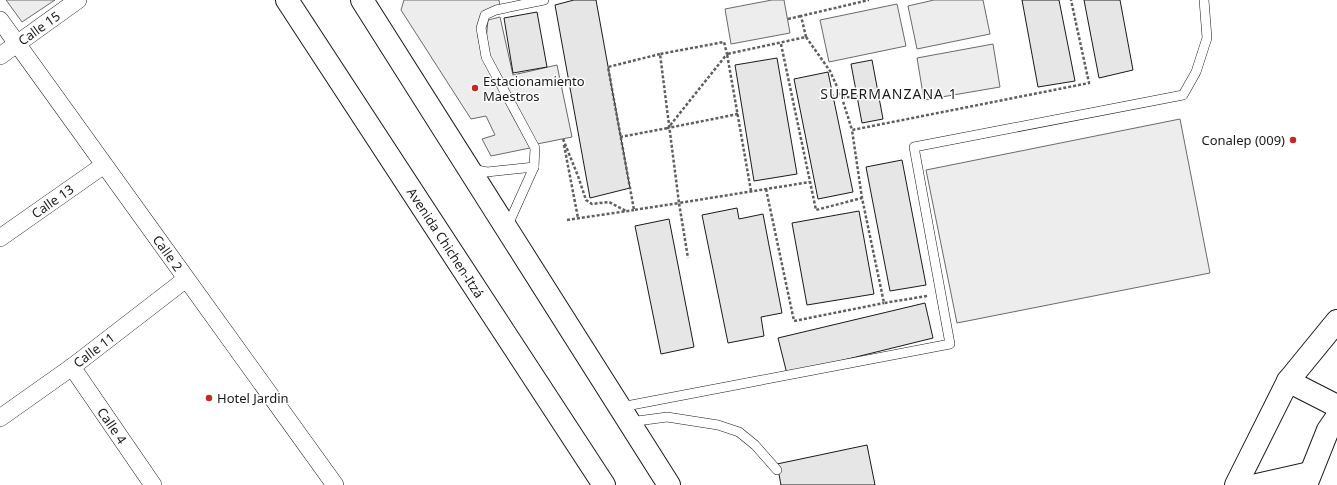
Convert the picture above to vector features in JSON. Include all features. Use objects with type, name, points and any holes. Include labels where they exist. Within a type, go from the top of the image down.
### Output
[{"type":"main road","name":"Avenida Chichen-Itzá","points":[[287,0],[604,485]]},
{"type":"main road","points":[[362,0],[669,485]]},
{"type":"main road","points":[[1236,485],[1288,381],[1337,321]]},
{"type":"main road","points":[[1288,381],[1337,406]]},
{"type":"main road","points":[[1257,485],[1308,479],[1328,430],[1337,417]]},
{"type":"street","name":"Calle 15","points":[[0,56],[16,43],[78,0]]},
{"type":"street","name":"Calle 2","points":[[0,20],[335,485]]},
{"type":"street","name":"Calle 13","points":[[0,238],[104,165]]},
{"type":"street","name":"Calle 11","points":[[0,418],[72,367],[186,279]]},
{"type":"street","name":"Calle 4","points":[[72,367],[154,485]]},
{"type":"lane","points":[[507,228],[534,167],[535,148],[486,57],[481,28],[485,15],[496,10],[544,0]]},
{"type":"lane","points":[[625,415],[950,344],[914,147],[1183,95],[1196,72],[1207,38],[1204,0]]},
{"type":"lane","points":[[468,168],[487,172],[534,167]]},
{"type":"lane","points":[[625,415],[667,417],[718,425],[739,432],[768,458],[777,470]]},
{"type":"path","points":[[788,19],[870,0]]},
{"type":"path","points":[[801,16],[806,37],[830,71],[842,98],[852,130]]},
{"type":"path","points":[[668,128],[727,54],[781,44],[806,37]]},
{"type":"path","points":[[634,210],[608,67],[660,54],[724,42],[751,191]]},
{"type":"path","points":[[781,44],[816,210],[862,198]]},
{"type":"path","points":[[660,54],[668,128],[688,258]]},
{"type":"path","points":[[842,98],[857,96]]},
{"type":"path","points":[[620,137],[738,114]]},
{"type":"path","points":[[578,218],[563,139],[586,200],[592,204],[609,202],[626,211]]},
{"type":"path","points":[[567,220],[810,182]]},
{"type":"path","points":[[766,189],[794,321],[884,303]]},
{"type":"shaded area","points":[[6,0],[55,0],[22,22]]},
{"type":"shaded area","name":"Estacionamiento Maestros","points":[[404,0],[499,0],[500,6],[479,21],[478,36],[481,51],[530,148],[491,156],[482,139],[495,135],[486,116],[471,119],[401,10]]},
{"type":"shaded area","points":[[772,0],[784,0],[790,33],[731,44],[725,9]]},
{"type":"shaded area","points":[[934,0],[983,0],[990,34],[917,49],[908,6]]},
{"type":"shaded area","points":[[897,4],[906,46],[829,62],[820,20]]},
{"type":"shaded area","points":[[500,17],[513,75],[557,65],[572,137],[537,144],[494,70],[486,41],[488,20]]},
{"type":"shaded area","points":[[993,44],[1000,87],[924,100],[917,58]]},
{"type":"shaded area","points":[[1180,119],[1210,273],[957,323],[926,170]]},
{"type":"building","points":[[574,0],[596,0],[630,188],[590,198],[555,5]]},
{"type":"building","points":[[1022,0],[1059,0],[1075,81],[1038,87]]},
{"type":"building","points":[[1084,0],[1120,0],[1133,70],[1099,78]]},
{"type":"building","points":[[537,12],[547,67],[513,73],[504,18]]},
{"type":"building","points":[[777,58],[797,174],[754,181],[735,65]]},
{"type":"building","points":[[872,60],[883,119],[862,123],[851,64]]},
{"type":"building","points":[[828,72],[853,192],[818,199],[794,79]]},
{"type":"building","points":[[902,160],[926,285],[890,291],[866,167]]},
{"type":"building","points":[[737,208],[739,219],[763,214],[782,313],[761,317],[764,336],[728,343],[702,215]]},
{"type":"building","points":[[859,211],[874,294],[807,305],[792,223]]},
{"type":"building","points":[[669,219],[694,347],[661,354],[635,226]]},
{"type":"building","points":[[925,303],[933,338],[787,374],[778,338]]},
{"type":"building","points":[[867,445],[875,485],[781,485],[777,464]]},
{"type":"place","name":"Estacionamiento Maestros","points":[[475,88]]},
{"type":"place","name":"Conalep (009)","points":[[1293,140]]},
{"type":"place","name":"Hotel Jardin","points":[[209,398]]},
{"type":"district","name":"SUPERMANZANA 1","points":[[889,93]]}]
